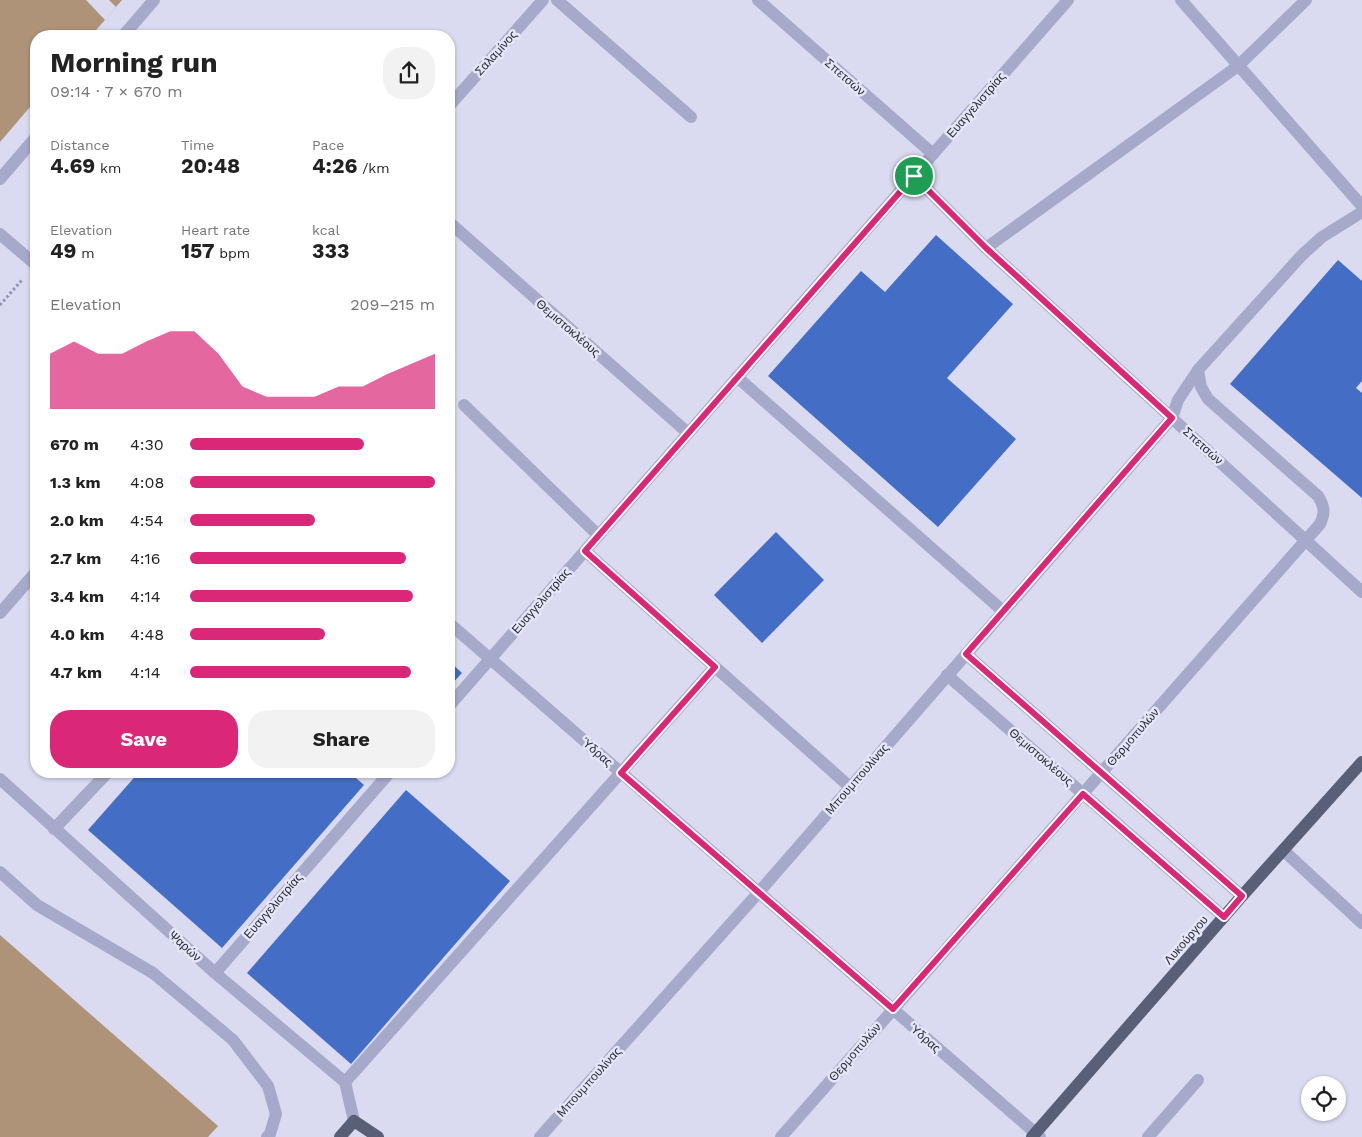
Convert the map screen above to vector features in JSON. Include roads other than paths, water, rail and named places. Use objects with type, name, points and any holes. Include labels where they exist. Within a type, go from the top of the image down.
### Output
[{"type":"main road","name":"Λυκούργου","points":[[1036,1136],[1242,896],[1362,762]]},
{"type":"main road","points":[[340,1137],[354,1121],[378,1137]]},
{"type":"street","points":[[128,30],[154,0]]},
{"type":"street","name":"Σαλαμίνος","points":[[455,99],[543,0]]},
{"type":"street","points":[[557,0],[691,116]]},
{"type":"street","name":"Σπετσών","points":[[758,0],[933,154]]},
{"type":"street","name":"Ευαγγελιστρίας","points":[[455,699],[1068,0]]},
{"type":"street","points":[[1181,0],[1362,206]]},
{"type":"street","points":[[986,248],[1238,66],[1306,0]]},
{"type":"street","points":[[0,179],[30,144]]},
{"type":"street","name":"Σπετσών","points":[[914,176],[986,248],[1362,592]]},
{"type":"street","name":"Μπουμπουλίνας","points":[[540,1137],[759,892],[1172,418],[1178,400],[1198,370],[1302,254],[1322,238],[1362,212]]},
{"type":"street","name":"Θεμιστοκλέους","points":[[455,227],[688,433]]},
{"type":"street","points":[[0,234],[30,260]]},
{"type":"street","name":"Θερμοπυλών","points":[[782,1137],[1320,524],[1324,515],[1324,505],[1318,496],[1208,399],[1201,388],[1198,370]]},
{"type":"street","points":[[737,376],[1003,612]]},
{"type":"street","points":[[464,406],[598,535]]},
{"type":"street","points":[[585,551],[850,787]]},
{"type":"street","points":[[0,613],[30,579]]},
{"type":"street","name":"Ύδρας","points":[[455,628],[893,1009],[1036,1136]]},
{"type":"street","points":[[966,654],[1242,896]]},
{"type":"street","points":[[354,1121],[345,1082],[715,667]]},
{"type":"street","name":"Θεμιστοκλέους","points":[[947,675],[1224,917]]},
{"type":"street","points":[[54,829],[102,778]]},
{"type":"street","name":"Ευαγγελιστρίας","points":[[215,973],[385,778]]},
{"type":"street","name":"Ψαρών","points":[[0,779],[215,973],[345,1082]]},
{"type":"street","points":[[1283,850],[1362,923]]},
{"type":"street","points":[[0,872],[37,905],[153,973],[233,1040],[268,1086],[276,1114],[270,1134],[267,1137]]},
{"type":"street","points":[[1148,1137],[1198,1080]]}]
